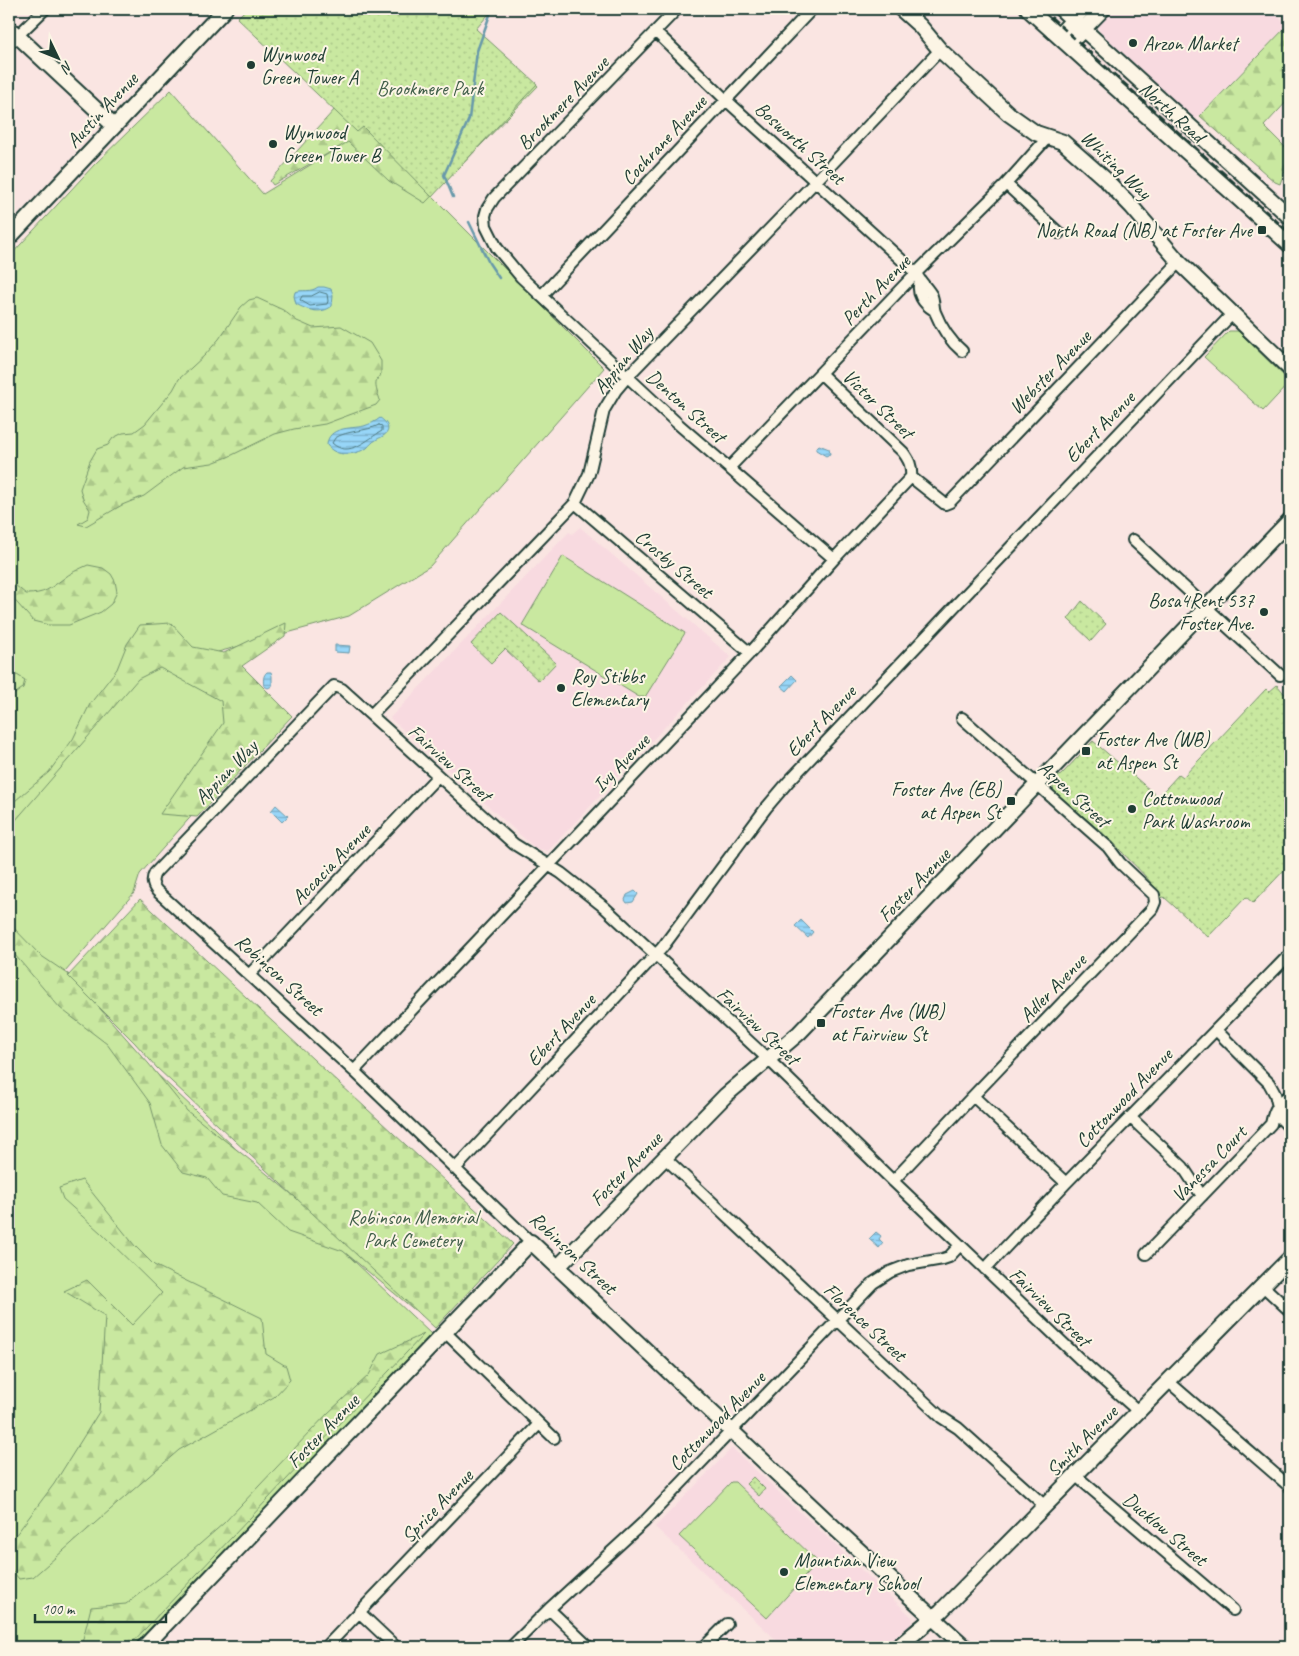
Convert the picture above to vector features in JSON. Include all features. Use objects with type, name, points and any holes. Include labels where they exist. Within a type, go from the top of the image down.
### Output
[{"type":"street","points":[[45,9],[12,36],[114,126]]},
{"type":"street","name":"Austin Avenue","points":[[9,238],[225,9]]},
{"type":"street","name":"Brookmere Avenue","points":[[486,226],[484,216],[494,198],[677,9]]},
{"type":"street","name":"Cochrane Avenue","points":[[541,296],[812,9]]},
{"type":"street","name":"Whiting Way","points":[[902,9],[920,26],[940,50],[1009,114],[1036,133],[1063,142],[1110,184],[1179,262],[1290,369]]},
{"type":"street","name":"North Road","points":[[1028,9],[1290,245]]},
{"type":"street","name":"North Road","points":[[1061,9],[1290,217]]},
{"type":"street","points":[[1078,25],[1084,9]]},
{"type":"street","points":[[1063,40],[1078,25],[1103,9]]},
{"type":"street","name":"Bosworth Street","points":[[656,32],[726,100],[918,277]]},
{"type":"street","name":"Appian Way","points":[[371,715],[575,503],[590,474],[604,410],[616,390],[627,377],[940,50]]},
{"type":"street","name":"Perth Avenue","points":[[729,468],[820,373],[918,277],[1049,136]]},
{"type":"street","points":[[1006,184],[1059,233]]},
{"type":"street","name":"Denton Street","points":[[486,226],[502,255],[541,296],[627,377],[834,559]]},
{"type":"street","name":"Webster Avenue","points":[[911,477],[945,504],[950,502],[1179,262]]},
{"type":"street","points":[[918,277],[920,296],[925,304],[934,310],[950,341],[962,351]]},
{"type":"street","name":"Ebert Avenue","points":[[455,1169],[657,954],[694,907],[766,808],[788,782],[1233,313]]},
{"type":"street","name":"Victor Street","points":[[820,373],[903,452],[910,462],[912,469],[911,477]]},
{"type":"street","name":"Ivy Avenue","points":[[354,1070],[750,653],[911,477]]},
{"type":"street","name":"Crosby Street","points":[[575,503],[750,653]]},
{"type":"street","name":"Foster Avenue","points":[[558,1267],[726,1095],[799,1034],[1290,520]]},
{"type":"street","points":[[1133,540],[1280,675]]},
{"type":"street","name":"Appian Way","points":[[154,888],[152,879],[155,873],[330,689],[337,686]]},
{"type":"street","name":"Fairview Street","points":[[337,686],[514,844],[561,873],[594,898],[657,954],[960,1246],[1139,1412]]},
{"type":"street","name":"Aspen Street","points":[[962,718],[1108,847],[1120,863],[1154,894],[1155,902]]},
{"type":"street","name":"Accacia Avenue","points":[[249,975],[438,776]]},
{"type":"street","name":"Robinson Street","points":[[154,888],[354,1070],[531,1242],[932,1619],[965,1647]]},
{"type":"street","name":"Adler Avenue","points":[[893,1181],[1152,909],[1155,902]]},
{"type":"street","name":"Cottonwood Avenue","points":[[985,1269],[1066,1183],[1290,954]]},
{"type":"street","points":[[1216,1030],[1269,1082],[1275,1094],[1281,1119],[1290,1128]]},
{"type":"street","name":"Vanessa Court","points":[[1146,1254],[1271,1124],[1274,1110],[1290,1095]]},
{"type":"street","points":[[973,1096],[1066,1183]]},
{"type":"street","points":[[1130,1117],[1183,1167],[1202,1196]]},
{"type":"street","name":"Florence Street","points":[[665,1158],[941,1417],[958,1428],[1045,1506]]},
{"type":"street","name":"Foster Avenue","points":[[144,1647],[531,1242]]},
{"type":"street","name":"Cottonwood Avenue","points":[[511,1647],[549,1609],[645,1521],[873,1283],[890,1272],[908,1265],[949,1257],[960,1246]]},
{"type":"street","name":"Smith Avenue","points":[[898,1647],[932,1619],[990,1564],[1075,1475],[1290,1258]]},
{"type":"street","points":[[1263,1286],[1290,1311]]},
{"type":"street","points":[[445,1332],[554,1438]]},
{"type":"street","points":[[1169,1382],[1290,1487]]},
{"type":"street","name":"Sprice Avenue","points":[[326,1647],[539,1424]]},
{"type":"street","name":"Ducklow Street","points":[[1075,1475],[1233,1610]]},
{"type":"street","points":[[549,1609],[589,1647]]},
{"type":"street","points":[[360,1612],[396,1647]]},
{"type":"street","points":[[704,1647],[727,1624]]},
{"type":"shaded area","points":[[1111,9],[1270,9],[1288,25],[1195,120],[1100,32],[1098,24]]},
{"type":"shaded area","name":"Roy Stibbs Elementary","points":[[580,527],[731,657],[548,851],[535,848],[390,718],[569,532],[572,534]]},
{"type":"shaded area","name":"Mountian View Elementary School","points":[[732,1448],[913,1618],[911,1624],[881,1647],[784,1647],[655,1527]]},
{"type":"green space","name":"Brookmere Park","points":[[246,9],[493,9],[476,29],[537,84],[432,197],[363,127],[357,132],[237,18]]},
{"type":"green space","points":[[1288,25],[1290,27],[1290,98],[1264,126],[1290,152],[1290,167],[1284,173],[1280,184],[1275,182],[1200,116]]},
{"type":"green space","points":[[480,35],[538,86],[425,203],[389,181],[348,142],[273,185],[270,181],[335,109]]},
{"type":"green space","points":[[171,90],[263,194],[341,146],[363,127],[604,368],[430,566],[349,616],[218,652],[268,730],[140,874],[134,893],[58,980],[431,1334],[134,1647],[9,1647],[9,257],[94,165]]},
{"type":"green space","points":[[257,298],[283,310],[297,321],[313,328],[341,326],[370,343],[381,361],[381,374],[376,384],[380,400],[376,405],[325,424],[275,434],[212,463],[183,467],[144,496],[122,505],[86,526],[78,524],[88,518],[90,510],[83,499],[80,489],[90,461],[97,449],[108,445],[113,438],[123,433],[134,432],[145,424],[173,390],[179,379],[219,339],[241,307],[249,300]]},
{"type":"green space","points":[[1229,331],[1238,331],[1290,382],[1263,411],[1204,357]]},
{"type":"green space","points":[[563,556],[685,633],[645,697],[639,697],[522,625]]},
{"type":"green space","points":[[88,565],[103,568],[111,574],[115,581],[117,592],[111,604],[101,612],[69,625],[49,625],[33,621],[10,595],[9,588],[15,585],[26,594],[42,592]]},
{"type":"green space","points":[[1082,601],[1106,624],[1091,641],[1068,619]]},
{"type":"green space","points":[[501,612],[556,663],[539,681],[505,649],[491,663],[471,644]]},
{"type":"green space","points":[[171,623],[193,647],[224,653],[286,623],[285,636],[242,666],[292,716],[197,817],[160,814],[223,723],[221,701],[160,668],[138,679],[9,828],[9,806],[49,772],[73,739],[90,704],[117,669],[127,644],[140,625]]},
{"type":"green space","points":[[17,675],[25,680],[23,688],[9,698],[9,677]]},
{"type":"green space","points":[[1277,685],[1290,700],[1290,864],[1253,903],[1246,897],[1208,937],[1164,897],[1160,898],[1152,884],[1115,844],[1054,791],[1053,778],[1061,775],[1093,741],[1158,797],[1179,774],[1183,777],[1266,689],[1269,692]]},
{"type":"green space","name":"Robinson Memorial Park Cemetery","points":[[140,899],[513,1244],[435,1328],[157,1068],[135,1043],[68,976]]},
{"type":"green space","points":[[9,923],[40,955],[71,976],[149,1064],[187,1111],[250,1160],[424,1303],[422,1316],[343,1251],[288,1232],[257,1203],[222,1196],[207,1178],[183,1172],[162,1145],[150,1103],[107,1044],[60,1008],[9,948]]},
{"type":"green space","points":[[82,1180],[135,1246],[154,1265],[262,1318],[266,1354],[286,1366],[290,1380],[274,1397],[179,1450],[33,1577],[19,1579],[9,1567],[9,1544],[54,1484],[99,1412],[105,1316],[64,1291],[87,1280],[132,1325],[162,1293],[101,1233],[63,1199],[59,1188]]},
{"type":"green space","points":[[424,1334],[128,1647],[81,1647],[91,1607],[126,1604],[176,1565],[224,1523],[328,1413],[369,1375],[380,1354]]},
{"type":"green space","points":[[753,1477],[765,1489],[759,1496],[746,1484]]},
{"type":"green space","points":[[731,1482],[735,1482],[816,1560],[816,1564],[767,1618],[679,1536]]},
{"type":"water","points":[[318,287],[331,289],[333,296],[332,306],[319,311],[309,310],[296,304],[295,292],[312,290]]},
{"type":"water","points":[[380,418],[386,424],[387,432],[367,448],[351,454],[340,454],[327,445],[331,434],[336,431],[364,426]]},
{"type":"water","points":[[819,445],[829,449],[830,454],[826,456],[816,450]]},
{"type":"water","points":[[335,645],[350,646],[349,653],[335,652]]},
{"type":"water","points":[[267,672],[271,672],[272,676],[272,686],[268,688],[264,686],[263,682]]},
{"type":"water","points":[[792,675],[797,680],[787,691],[781,686]]},
{"type":"water","points":[[276,805],[288,816],[282,822],[271,811]]},
{"type":"water","points":[[635,891],[638,894],[633,902],[627,903],[625,900],[627,895]]},
{"type":"water","points":[[801,920],[813,932],[808,938],[795,926]]},
{"type":"water","points":[[876,1232],[881,1236],[879,1239],[883,1243],[879,1248],[869,1239]]},
{"type":"waterway","points":[[453,197],[444,175],[469,119],[477,51],[492,9]]},
{"type":"waterway","points":[[469,222],[489,263],[499,278]]},
{"type":"railway","points":[[1042,9],[1290,233]]},
{"type":"place","name":"Arzon Market","points":[[1133,43]]},
{"type":"place","name":"Wynwood Green Tower A","points":[[251,65]]},
{"type":"place","name":"Wynwood Green Tower B","points":[[273,144]]},
{"type":"place","name":"North Road (NB) at Foster Ave","points":[[1262,230]]},
{"type":"place","name":"Bosa4Rent 537 Foster Ave.","points":[[1264,612]]},
{"type":"place","name":"Roy Stibbs Elementary","points":[[561,688]]},
{"type":"place","name":"Foster Ave (WB) at Aspen St","points":[[1086,751]]},
{"type":"place","name":"Foster Ave (EB) at Aspen St","points":[[1011,801]]},
{"type":"place","name":"Cottonwood Park Washroom","points":[[1132,809]]},
{"type":"place","name":"Foster Ave (WB) at Fairview St","points":[[821,1023]]},
{"type":"place","name":"Mountian View Elementary School","points":[[784,1572]]}]
